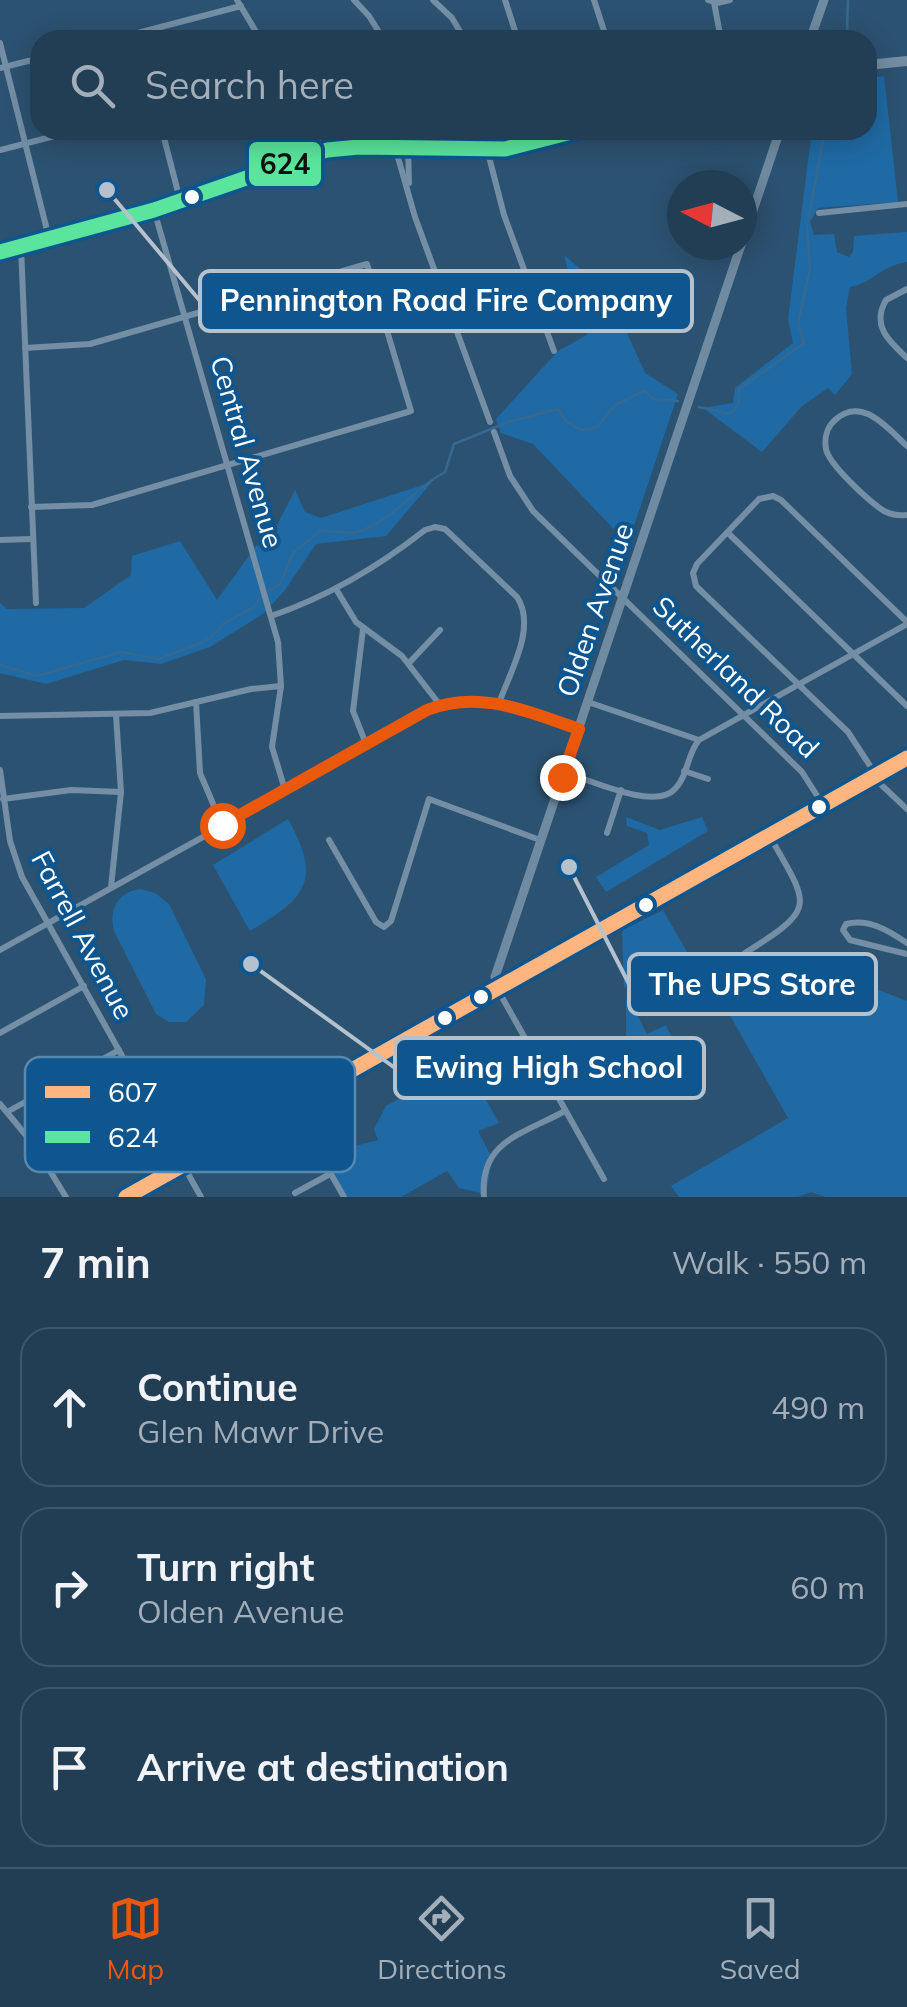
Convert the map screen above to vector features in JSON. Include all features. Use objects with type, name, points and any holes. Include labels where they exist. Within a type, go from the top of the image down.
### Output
[{"type":"main road","points":[[814,30],[824,0]]},
{"type":"main road","points":[[877,64],[907,61]]},
{"type":"main road","points":[[0,252],[181,202],[327,150],[505,149],[531,140]]},
{"type":"main road","name":"Olden Avenue","points":[[757,199],[777,140]]},
{"type":"main road","name":"Olden Avenue","points":[[498,990],[495,977],[737,260]]},
{"type":"main road","points":[[355,1068],[907,758]]},
{"type":"main road","points":[[126,1197],[169,1172]]},
{"type":"street","points":[[354,0],[378,30]]},
{"type":"street","points":[[505,0],[515,30]]},
{"type":"street","points":[[594,0],[604,30]]},
{"type":"street","points":[[718,30],[711,1],[730,0]]},
{"type":"street","points":[[438,1],[459,30]]},
{"type":"street","points":[[145,30],[239,3],[255,30]]},
{"type":"street","points":[[0,43],[49,238]]},
{"type":"street","points":[[3,67],[30,60]]},
{"type":"street","points":[[0,150],[37,140]]},
{"type":"street","points":[[165,140],[181,202]]},
{"type":"street","points":[[321,140],[327,150]]},
{"type":"street","points":[[395,140],[419,230],[490,422]]},
{"type":"street","points":[[502,140],[505,149]]},
{"type":"street","points":[[408,148],[410,194]]},
{"type":"street","points":[[487,149],[504,215],[554,350]]},
{"type":"street","points":[[819,213],[907,204]]},
{"type":"street","name":"Central Avenue","points":[[154,210],[271,616],[281,686],[272,747],[285,790]]},
{"type":"street","points":[[21,246],[36,603]]},
{"type":"street","points":[[25,348],[82,345],[367,264],[411,411],[92,505],[32,507]]},
{"type":"street","points":[[907,290],[891,296],[883,304],[880,316],[881,328],[907,358]]},
{"type":"street","points":[[907,446],[877,418],[859,411],[839,417],[826,438],[826,451],[833,464],[883,510],[907,515]]},
{"type":"street","name":"Sutherland Road","points":[[494,432],[517,489],[533,511],[802,772],[823,805]]},
{"type":"street","points":[[564,772],[648,798],[662,798],[677,788],[699,740],[742,715],[798,684],[907,623],[778,498],[768,496],[759,500],[694,570],[696,586],[798,684],[854,738],[874,776],[907,810]]},
{"type":"street","points":[[271,616],[306,604],[383,560],[425,530],[440,528],[450,532],[524,608],[524,630],[499,703]]},
{"type":"street","points":[[728,532],[907,706]]},
{"type":"street","points":[[0,540],[32,539]]},
{"type":"street","points":[[335,588],[363,629],[409,663],[440,705]]},
{"type":"street","points":[[363,629],[352,711],[366,744]]},
{"type":"street","points":[[409,663],[440,630]]},
{"type":"street","points":[[0,716],[150,713],[281,686]]},
{"type":"street","points":[[0,950],[440,705],[465,700],[499,703],[579,729]]},
{"type":"street","points":[[196,702],[200,773],[222,825]]},
{"type":"street","points":[[588,702],[699,740]]},
{"type":"street","points":[[110,888],[121,792],[116,715]]},
{"type":"street","name":"Farrell Avenue","points":[[0,770],[16,859],[123,1057]]},
{"type":"street","points":[[684,772],[708,779]]},
{"type":"street","points":[[3,798],[71,790],[121,792]]},
{"type":"street","points":[[608,832],[621,790]]},
{"type":"street","points":[[328,840],[376,922],[384,927],[389,925],[430,799],[540,840]]},
{"type":"street","points":[[745,953],[787,927],[800,904],[797,884],[769,835]]},
{"type":"street","points":[[907,943],[874,924],[853,921],[843,930],[848,940],[907,954]]},
{"type":"street","points":[[0,1033],[84,986]]},
{"type":"street","points":[[498,990],[604,1179]]},
{"type":"street","points":[[106,1057],[119,1050]]},
{"type":"street","points":[[8,1112],[25,1103]]},
{"type":"street","points":[[0,1104],[25,1134]]},
{"type":"street","points":[[484,1197],[484,1171],[495,1150],[566,1111]]},
{"type":"street","points":[[51,1172],[66,1197]]},
{"type":"street","name":"Farrell Avenue","points":[[187,1172],[201,1197]]},
{"type":"street","points":[[296,1193],[330,1174],[344,1197]]},
{"type":"shaded area","points":[[884,76],[898,202],[818,208],[810,222],[814,235],[834,234],[837,252],[849,257],[854,236],[907,232],[907,262],[850,287],[846,308],[852,374],[835,395],[828,388],[802,406],[762,452],[703,408],[733,403],[735,388],[793,343],[788,319],[811,140],[877,140],[877,77]]},
{"type":"shaded area","points":[[564,255],[585,273],[596,301],[614,304],[645,373],[678,394],[628,544],[533,444],[501,433],[496,419],[558,351],[587,335],[582,322],[559,334],[576,299]]},
{"type":"shaded area","points":[[432,482],[386,536],[316,544],[285,590],[263,614],[210,647],[161,664],[124,660],[46,684],[0,673],[0,603],[7,609],[84,608],[131,575],[132,556],[180,541],[217,600],[256,546],[269,541],[295,490],[305,512],[321,518]]},
{"type":"shaded area","points":[[626,817],[660,830],[702,817],[708,831],[606,892],[596,877],[649,845],[647,833],[627,826]]},
{"type":"shaded area","points":[[288,819],[305,858],[303,886],[284,908],[250,931],[213,865]]},
{"type":"shaded area","points":[[141,889],[155,893],[169,904],[206,979],[204,1005],[186,1022],[169,1022],[156,1014],[114,931],[117,902],[127,893]]},
{"type":"shaded area","points":[[663,910],[687,952],[624,988],[622,930]]},
{"type":"shaded area","points":[[804,961],[907,1001],[907,1197],[825,1197],[811,1192],[798,1197],[679,1197],[671,1186],[788,1118],[728,1012]]},
{"type":"shaded area","points":[[626,999],[647,1034],[666,1025],[672,1037],[631,1060],[626,1055]]},
{"type":"shaded area","points":[[447,1073],[458,1089],[480,1089],[499,1123],[478,1131],[492,1158],[486,1194],[459,1188],[447,1171],[401,1197],[342,1197],[330,1172],[355,1172],[355,1146],[378,1140],[374,1129],[386,1106]]},
{"type":"waterway","points":[[847,30],[848,0]]},
{"type":"waterway","points":[[699,407],[730,414],[738,405],[739,389],[804,343],[798,323],[810,269],[807,226],[823,140]]},
{"type":"waterway","points":[[268,591],[280,584],[293,553],[320,531],[350,533],[372,526],[445,472],[454,444],[511,421],[558,409],[567,422],[581,430],[597,427],[615,405],[644,391],[654,399],[678,401]]},
{"type":"waterway","points":[[0,665],[37,676],[121,652],[159,659],[210,639],[223,624],[254,607],[262,596]]},
{"type":"transit line","name":"624","points":[[0,252],[154,210],[327,150],[505,149],[540,140]]},
{"type":"transit line","name":"607","points":[[355,1068],[907,758]]},
{"type":"transit line","name":"607","points":[[126,1197],[170,1172]]},
{"type":"place","name":"Pennington Road Fire Company","points":[[107,190]]},
{"type":"place","name":"The UPS Store","points":[[569,867]]},
{"type":"place","name":"Ewing High School","points":[[251,964]]},
{"type":"route","points":[[222,825],[427,710],[452,702],[499,703],[579,729],[562,777]]}]
